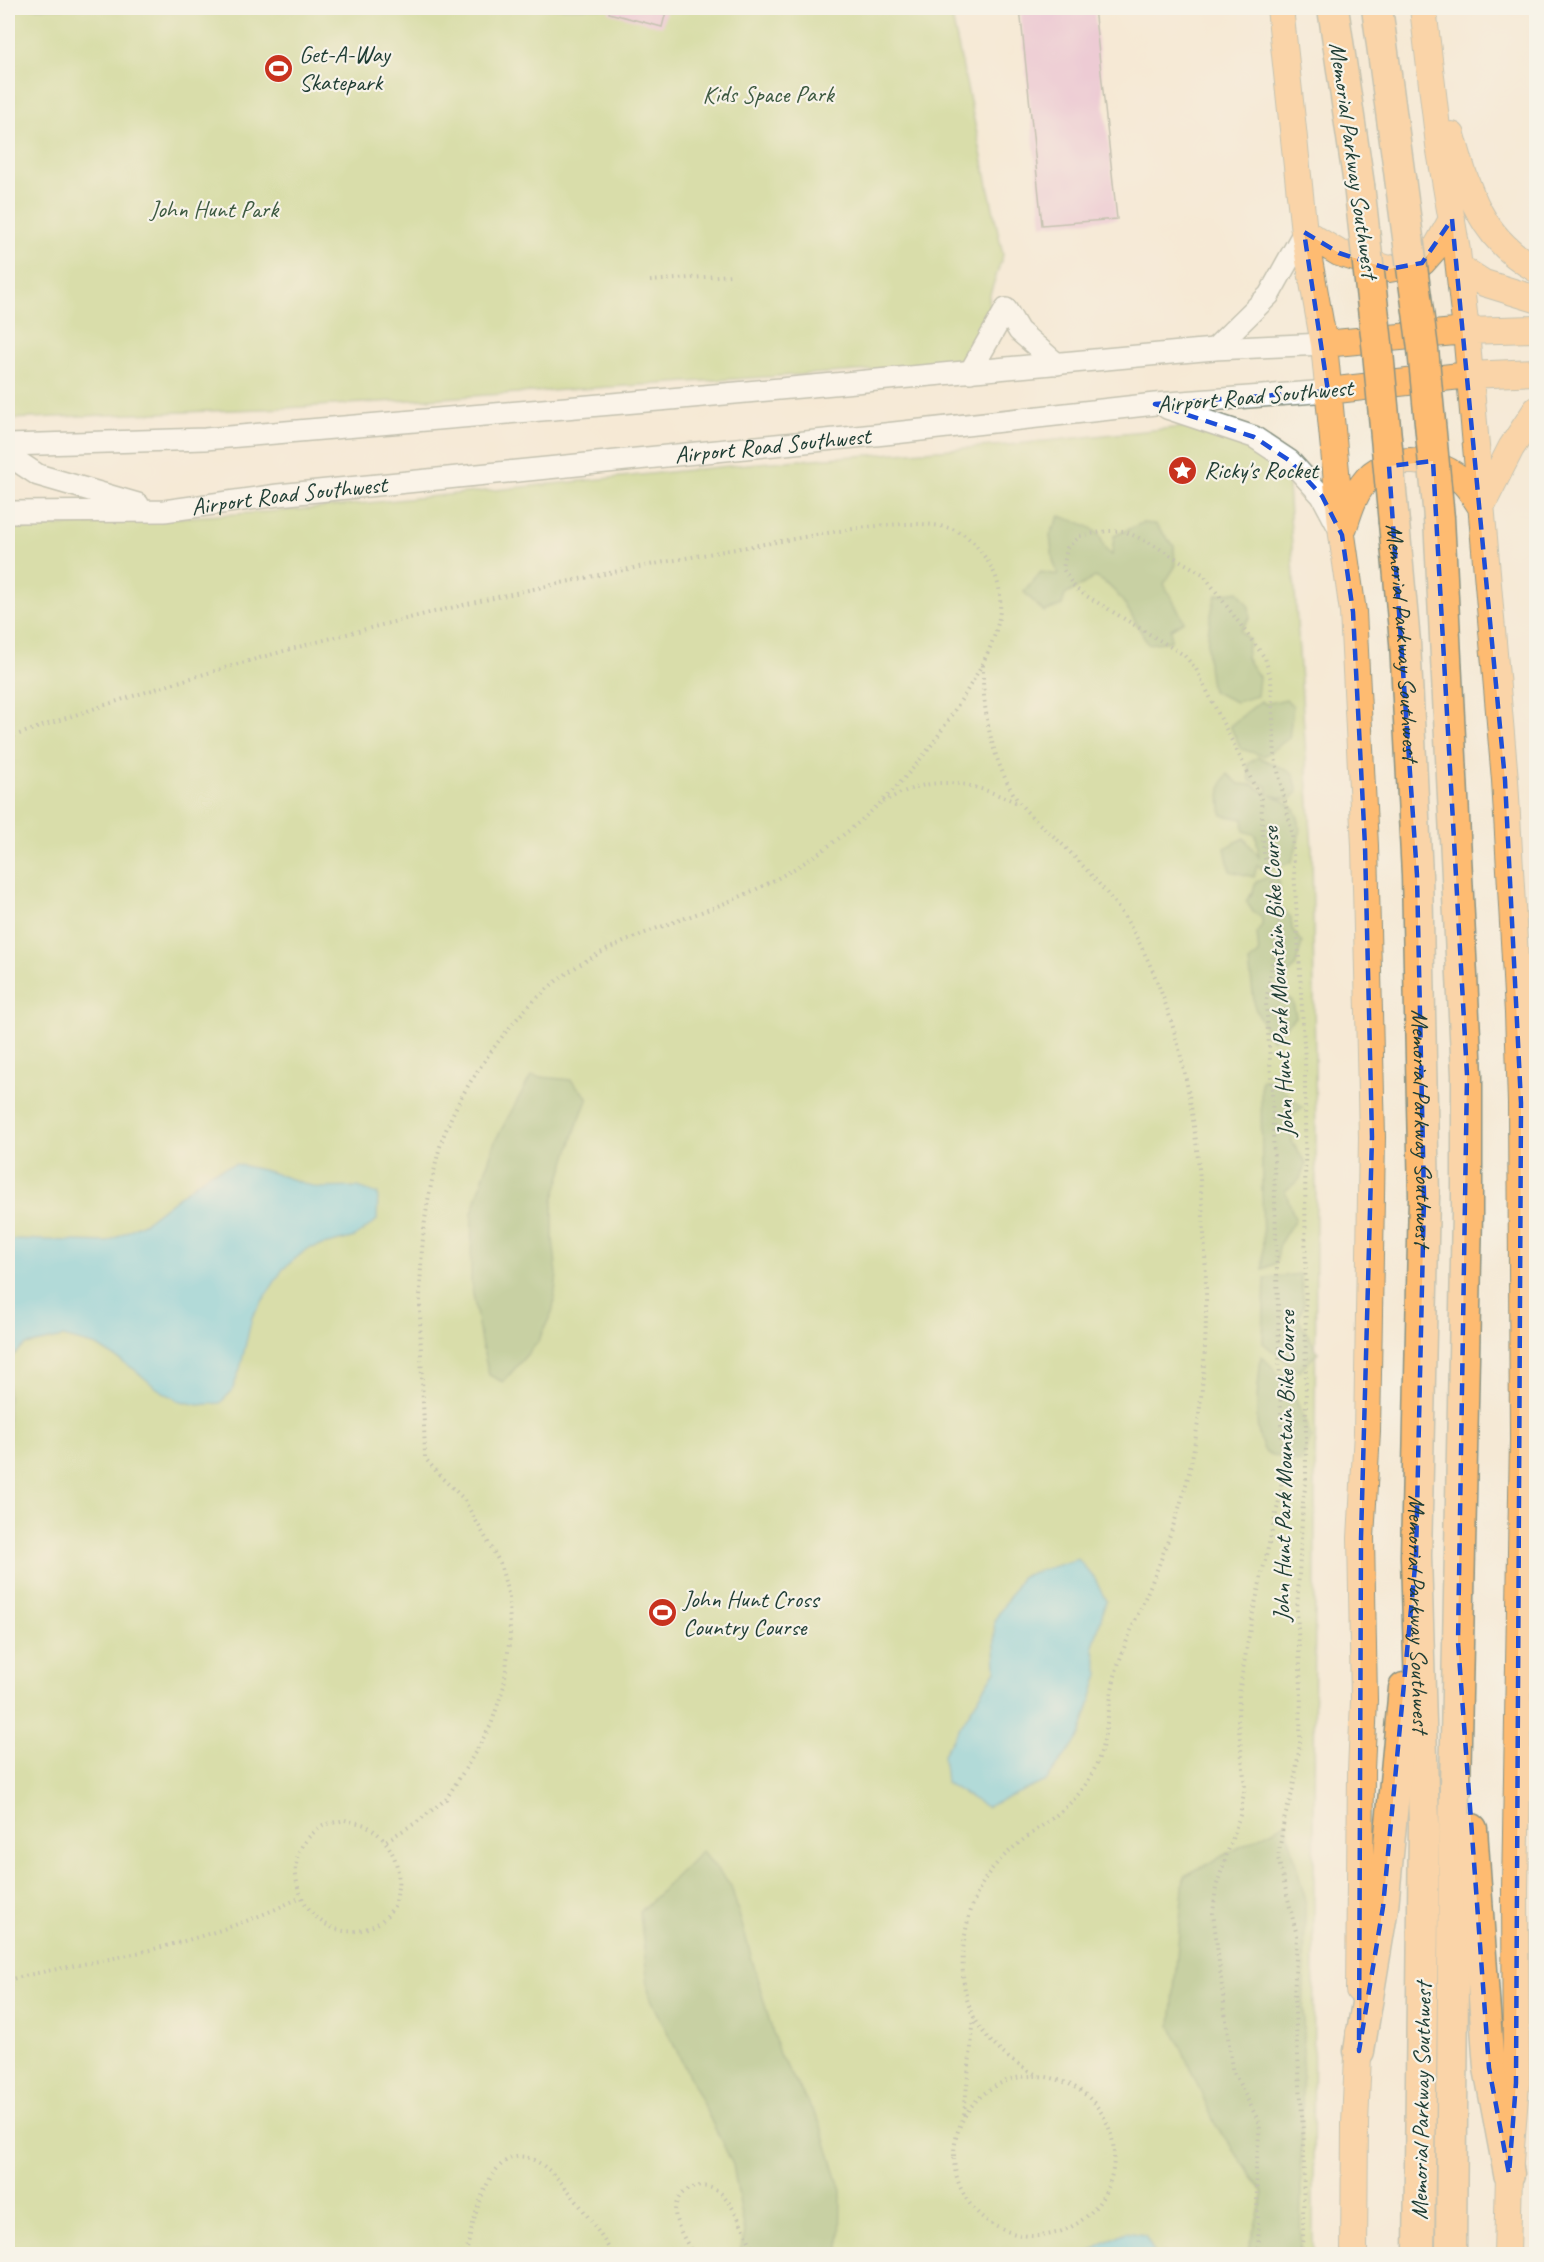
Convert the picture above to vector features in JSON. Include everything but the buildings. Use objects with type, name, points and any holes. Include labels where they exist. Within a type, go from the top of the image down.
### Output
[{"type":"highway","name":"Memorial Parkway Southwest","points":[[1333,8],[1359,185],[1378,352],[1405,642],[1418,899],[1424,1197],[1416,1556],[1424,1825],[1419,2254]]},
{"type":"highway","name":"Memorial Parkway Southwest","points":[[1377,8],[1423,349],[1439,518],[1467,1075],[1467,1213],[1454,1848],[1451,2254]]},
{"type":"highway","points":[[1359,2051],[1383,1907],[1416,1556]]},
{"type":"highway","points":[[1458,1642],[1489,2068],[1509,2174]]},
{"type":"main road","points":[[1280,8],[1304,232],[1324,344],[1342,535],[1353,612],[1365,846],[1372,1137],[1367,1432],[1361,1538],[1364,1700],[1354,2254]]},
{"type":"main road","points":[[1423,8],[1439,146],[1452,219],[1466,331],[1505,780],[1521,1103],[1522,1439],[1515,1890],[1516,2084],[1509,2174],[1508,2254]]},
{"type":"main road","points":[[1427,42],[1466,184],[1480,217],[1496,238],[1516,256],[1536,269]]},
{"type":"main road","points":[[1304,232],[1338,253],[1389,269],[1422,263],[1437,246],[1452,219]]},
{"type":"main road","points":[[1459,267],[1484,283],[1536,299]]},
{"type":"main road","name":"Airport Road Southwest","points":[[1324,344],[1466,331],[1536,330]]},
{"type":"main road","name":"Airport Road Southwest","points":[[1328,391],[1469,375],[1536,372]]},
{"type":"main road","points":[[1481,507],[1511,448],[1536,410]]},
{"type":"main road","points":[[1342,535],[1351,505],[1363,483],[1378,469],[1401,462],[1425,461],[1444,467],[1465,484],[1481,507]]},
{"type":"street","points":[[1214,349],[1269,295],[1304,232]]},
{"type":"street","points":[[970,372],[1006,309],[1019,331],[1057,364]]},
{"type":"street","name":"Airport Road Southwest","points":[[8,446],[205,439],[1214,349],[1324,344]]},
{"type":"street","name":"Airport Road Southwest","points":[[8,512],[164,511],[278,495],[1155,404],[1328,391]]},
{"type":"street","points":[[1155,404],[1254,437],[1290,461],[1322,496],[1342,535]]},
{"type":"street","points":[[8,455],[38,475],[164,511]]},
{"type":"path","points":[[650,281],[731,276]]},
{"type":"path","points":[[8,738],[102,704],[249,660],[471,602],[661,561],[848,530],[896,525],[942,525],[960,532],[977,546],[990,564],[999,583],[1002,602],[983,664],[926,754],[879,804]]},
{"type":"path","name":"John Hunt Park Mountain Bike Course","points":[[1259,2254],[1256,2170],[1260,2124],[1232,2069],[1213,1913],[1216,1887],[1240,1815],[1245,1787],[1238,1720],[1239,1692],[1252,1617],[1281,1492],[1282,1455],[1272,1090],[1266,1003],[1281,908],[1264,855],[1260,799],[1196,669],[1177,650],[1075,588],[1062,568],[1067,548],[1080,536],[1107,531],[1125,531],[1149,542],[1203,574],[1265,658],[1271,680],[1275,758],[1292,833],[1305,1061],[1306,1482],[1297,1611],[1301,1688],[1298,1764],[1284,1820],[1278,1858],[1297,1936],[1294,1998],[1304,2144],[1303,2236],[1300,2254]]},
{"type":"path","points":[[963,2115],[984,2093],[1010,2079],[1039,2076],[1057,2079],[1075,2087],[1090,2098],[1106,2121],[1114,2148],[1114,2167],[1109,2185],[1100,2202],[1088,2216],[1072,2227],[1054,2234],[1036,2236],[1017,2234],[999,2228],[976,2211],[960,2188],[955,2169],[954,2151],[963,2115],[974,2018],[963,1974],[963,1948],[968,1919],[989,1872],[1010,1849],[1077,1798],[1093,1772],[1103,1748],[1116,1673],[1180,1505],[1196,1435],[1206,1362],[1206,1263],[1195,1126],[1188,1080],[1165,1002],[1131,927],[1112,901],[1063,845],[1020,804],[1005,777],[994,749],[986,716],[982,684],[983,664]]},
{"type":"path","points":[[384,1842],[417,1822],[446,1799],[491,1725],[504,1686],[510,1635],[509,1597],[500,1563],[463,1498],[442,1479],[425,1458],[421,1256],[424,1212],[444,1134],[460,1100],[482,1064],[519,1015],[546,988],[578,965],[628,939],[708,911],[752,892],[808,859],[879,804],[905,789],[935,782],[965,784],[993,792],[1020,804]]},
{"type":"path","points":[[345,1820],[366,1826],[384,1842],[395,1857],[399,1879],[395,1907],[381,1923],[357,1932],[334,1930],[314,1918],[301,1897],[295,1869],[303,1844],[321,1826],[345,1820]]},
{"type":"path","points":[[8,1980],[184,1941],[272,1912],[301,1897]]},
{"type":"path","points":[[974,2018],[1007,2059],[1039,2076]]},
{"type":"path","points":[[466,2254],[472,2220],[489,2179],[514,2158],[534,2159],[550,2172],[590,2217],[613,2254]]},
{"type":"path","points":[[693,2254],[682,2234],[675,2212],[678,2200],[696,2186],[708,2186],[723,2195],[736,2214],[755,2254]]},
{"type":"highlighted area","points":[[1452,219],[1505,780],[1521,1103],[1516,2083],[1509,2174],[1489,2068],[1458,1642],[1467,1075],[1433,461],[1389,466],[1417,875],[1424,1197],[1416,1556],[1383,1907],[1359,2051],[1361,1538],[1372,1137],[1365,846],[1353,612],[1342,535],[1322,496],[1290,461],[1254,437],[1155,404],[1328,391],[1304,232],[1339,253],[1389,269],[1422,263]]},
{"type":"green space","name":"John Hunt Park","points":[[8,8],[950,8],[1003,255],[989,297],[991,321],[983,343],[964,359],[890,369],[286,408],[8,419]]},
{"type":"green space","name":"John Hunt Cross Country Course","points":[[1183,427],[1200,428],[1228,435],[1250,446],[1287,471],[1312,849],[1316,1141],[1313,2254],[8,2254],[8,529],[309,509],[758,463],[1007,445]]},
{"type":"green space","points":[[1060,516],[1081,523],[1095,531],[1106,550],[1112,555],[1114,536],[1142,523],[1155,524],[1174,546],[1175,567],[1164,584],[1184,621],[1171,629],[1171,641],[1148,644],[1120,597],[1095,577],[1065,595],[1062,605],[1044,612],[1024,592],[1041,572],[1058,575],[1053,560],[1050,535]]},
{"type":"green space","points":[[1238,591],[1249,607],[1250,617],[1240,631],[1249,640],[1246,658],[1259,677],[1257,696],[1236,702],[1212,691],[1208,666],[1208,643],[1210,619],[1216,595]]},
{"type":"green space","points":[[1286,699],[1293,706],[1289,738],[1264,756],[1241,749],[1230,726],[1261,701],[1265,704]]},
{"type":"green space","points":[[1258,757],[1294,776],[1298,792],[1290,800],[1271,795],[1284,801],[1296,812],[1299,833],[1292,861],[1268,872],[1257,865],[1254,877],[1230,871],[1225,848],[1244,838],[1259,857],[1256,835],[1244,831],[1243,819],[1222,815],[1220,793],[1228,774],[1239,784],[1253,785],[1268,794],[1267,786],[1250,781],[1248,764]]},
{"type":"green space","points":[[1268,877],[1278,879],[1280,891],[1276,904],[1291,917],[1292,929],[1302,943],[1295,967],[1272,991],[1292,1000],[1296,1016],[1272,1040],[1255,1008],[1249,962],[1259,954],[1257,933],[1262,925],[1262,918],[1253,912],[1246,901],[1253,892],[1256,882]]},
{"type":"green space","points":[[531,1076],[571,1080],[588,1098],[553,1201],[553,1239],[557,1274],[553,1310],[538,1342],[503,1382],[489,1375],[481,1342],[471,1282],[472,1213],[495,1141]]},
{"type":"green space","points":[[1271,1079],[1303,1108],[1291,1114],[1292,1142],[1306,1163],[1300,1179],[1285,1191],[1295,1219],[1280,1243],[1276,1263],[1263,1269],[1261,1080]]},
{"type":"green space","points":[[1300,1274],[1304,1303],[1298,1319],[1318,1352],[1299,1372],[1263,1343],[1265,1278]]},
{"type":"green space","points":[[1261,1356],[1286,1384],[1297,1403],[1311,1437],[1301,1462],[1266,1453],[1261,1443],[1258,1432],[1257,1406]]},
{"type":"green space","points":[[1286,1823],[1305,1901],[1300,2254],[1247,2254],[1264,2193],[1215,2124],[1171,2025],[1184,1876]]},
{"type":"green space","points":[[702,1851],[731,1886],[779,2054],[820,2123],[841,2191],[840,2254],[739,2254],[745,2233],[733,2165],[649,1995],[640,1912]]},
{"type":"water","points":[[235,1164],[267,1171],[318,1188],[358,1187],[378,1194],[377,1220],[355,1237],[307,1249],[283,1269],[252,1317],[240,1369],[232,1391],[220,1403],[198,1405],[177,1400],[97,1346],[63,1337],[26,1345],[8,1360],[8,1241],[16,1239],[107,1242],[147,1221],[209,1173]]},
{"type":"water","points":[[1078,1559],[1095,1579],[1106,1601],[1093,1646],[1099,1674],[1080,1736],[1046,1781],[986,1807],[946,1783],[943,1754],[996,1670],[994,1621],[1022,1576]]},
{"type":"water","points":[[1126,2232],[1145,2235],[1155,2254],[1086,2254],[1103,2243]]},
{"type":"place","name":"Get-A-Way Skatepark","points":[[278,68]]},
{"type":"place","name":"Ricky's Rocket","points":[[1183,470]]},
{"type":"place","name":"John Hunt Cross Country Course","points":[[662,1613]]},
{"type":"park label","name":"Kids Space Park","points":[[768,94]]}]
